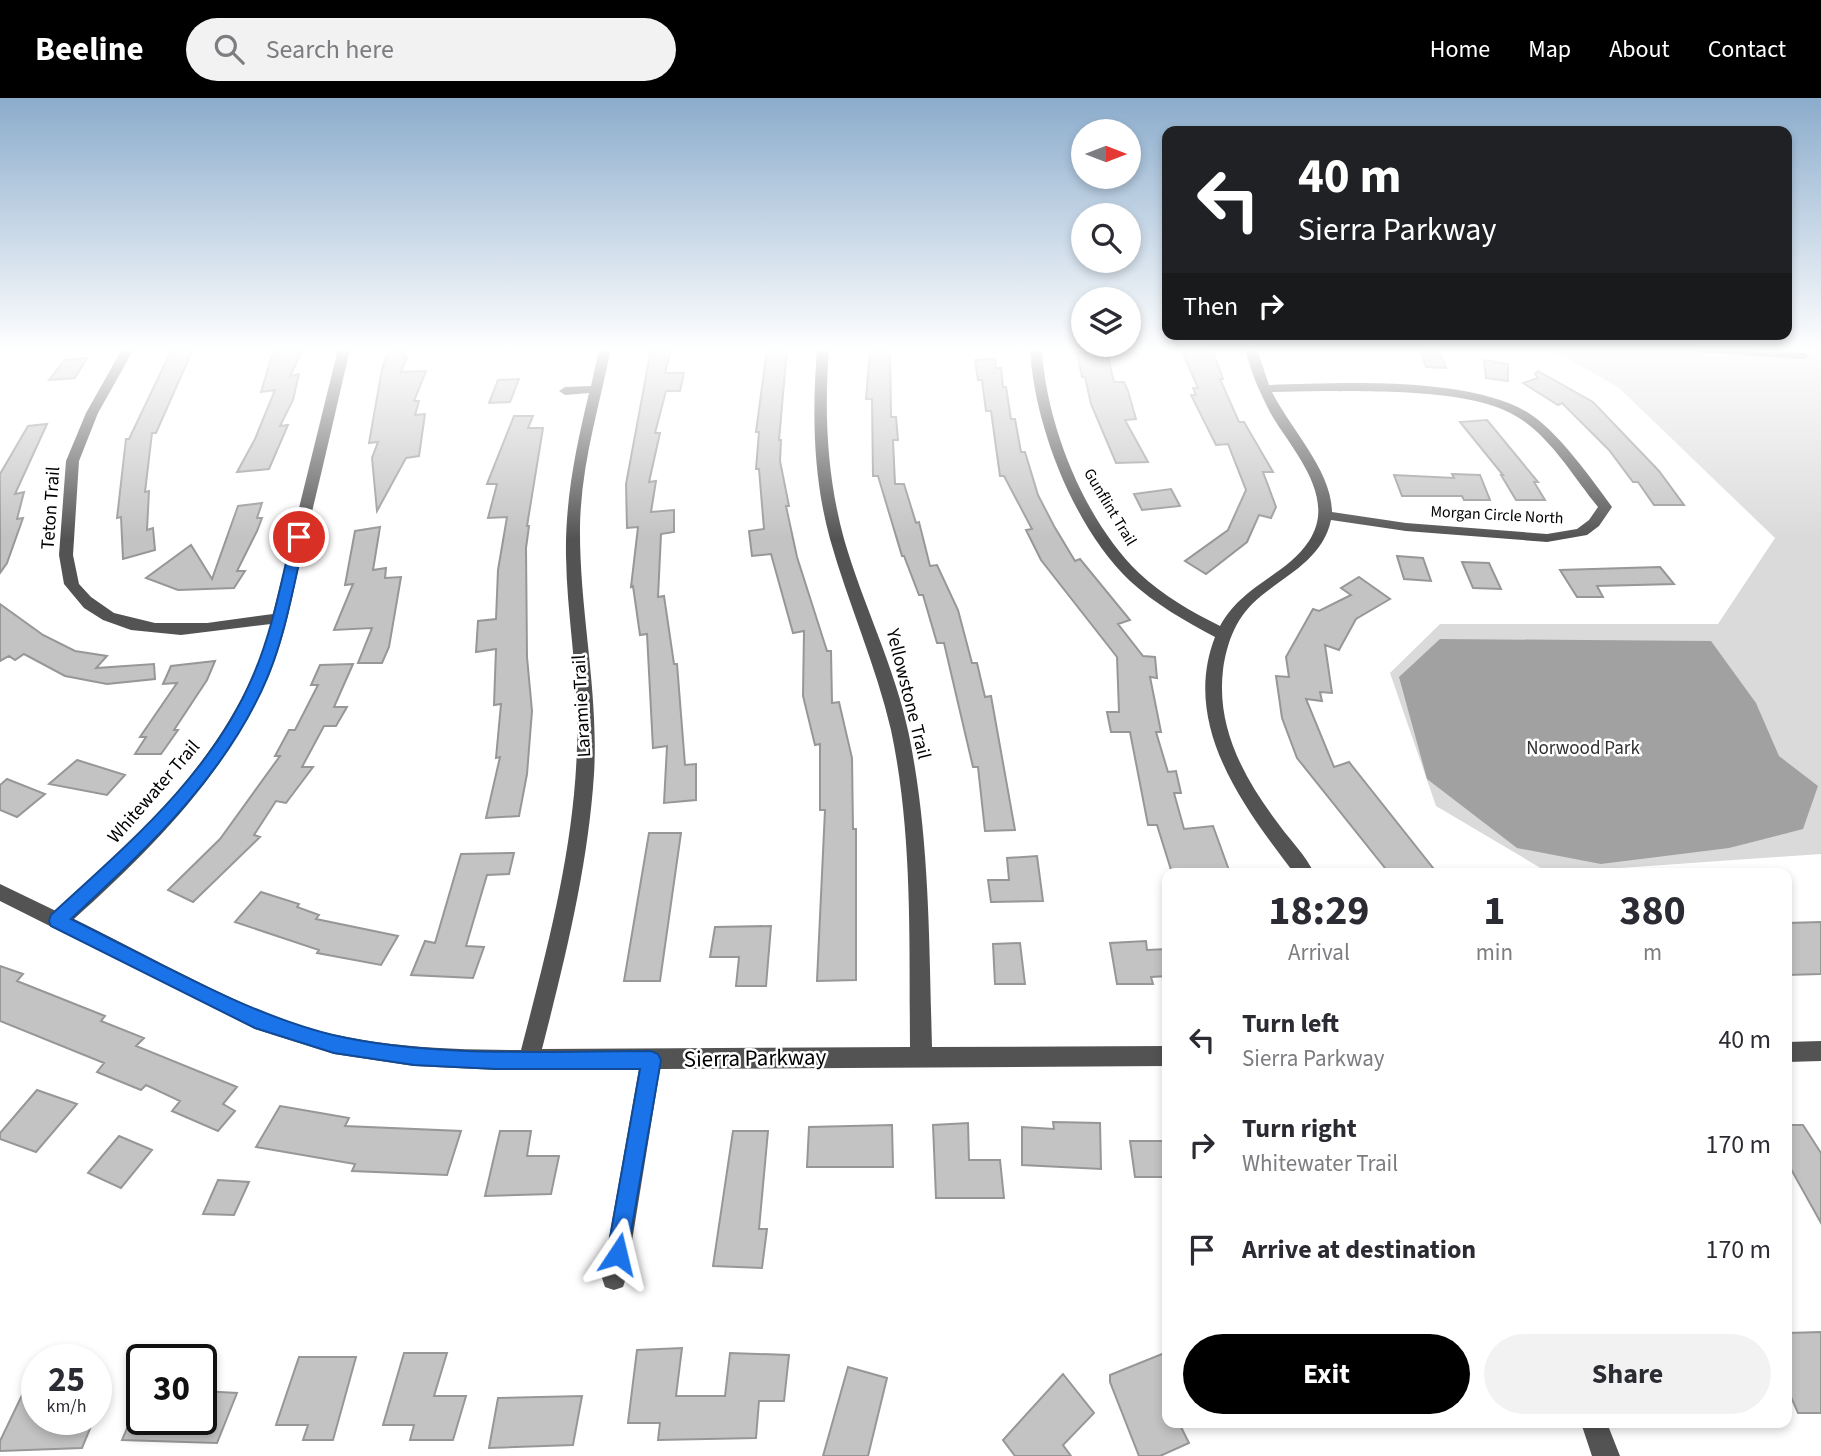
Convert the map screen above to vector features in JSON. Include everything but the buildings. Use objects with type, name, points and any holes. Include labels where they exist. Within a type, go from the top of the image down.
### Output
[{"type":"street","name":"Teton Trail","points":[[96,412],[74,455],[66,557],[68,576],[76,594],[93,608],[116,620],[146,627],[181,630],[279,618]]},
{"type":"street","name":"Whitewater Trail","points":[[58,921],[147,838],[198,779],[236,725],[255,688],[279,618],[329,412]]},
{"type":"street","name":"Laramie Trail","points":[[529,1060],[564,923],[578,843],[585,773],[586,711],[573,586],[573,525],[577,470],[591,412]]},
{"type":"street","name":"Yellowstone Trail","points":[[820,412],[825,481],[837,537],[882,662],[900,735],[914,819],[921,1056]]},
{"type":"street","name":"Gunflint Trail","points":[[1046,412],[1062,457],[1083,502],[1112,550],[1132,574],[1160,597],[1223,634]]},
{"type":"street","points":[[1279,412],[1320,481],[1325,515],[1315,542],[1300,561],[1253,595],[1223,634],[1213,673],[1212,705],[1220,740],[1236,778],[1301,868]]},
{"type":"street","name":"Morgan Circle North","points":[[1325,515],[1406,527],[1547,538],[1570,536],[1588,530],[1598,521],[1605,507],[1536,427],[1517,412]]},
{"type":"street","name":"Sierra Parkway","points":[[0,892],[262,1022],[334,1044],[414,1056],[651,1060],[1162,1056]]},
{"type":"street","points":[[1792,1052],[1821,1051]]},
{"type":"street","points":[[614,1278],[651,1060]]},
{"type":"street","points":[[1596,1428],[1606,1456]]},
{"type":"green space","name":"Norwood Park","points":[[1644,412],[1821,412],[1821,854],[1621,868],[1541,868],[1436,806],[1390,673],[1440,624],[1718,624],[1775,538]]},
{"type":"shaded area","points":[[1440,639],[1711,641],[1756,703],[1779,756],[1818,786],[1803,829],[1729,848],[1601,864],[1517,848],[1427,779],[1399,677]]},
{"type":"route","points":[[299,537],[261,676],[236,725],[198,779],[147,838],[58,921],[262,1022],[334,1044],[414,1056],[497,1060],[651,1060],[618,1254]]}]
